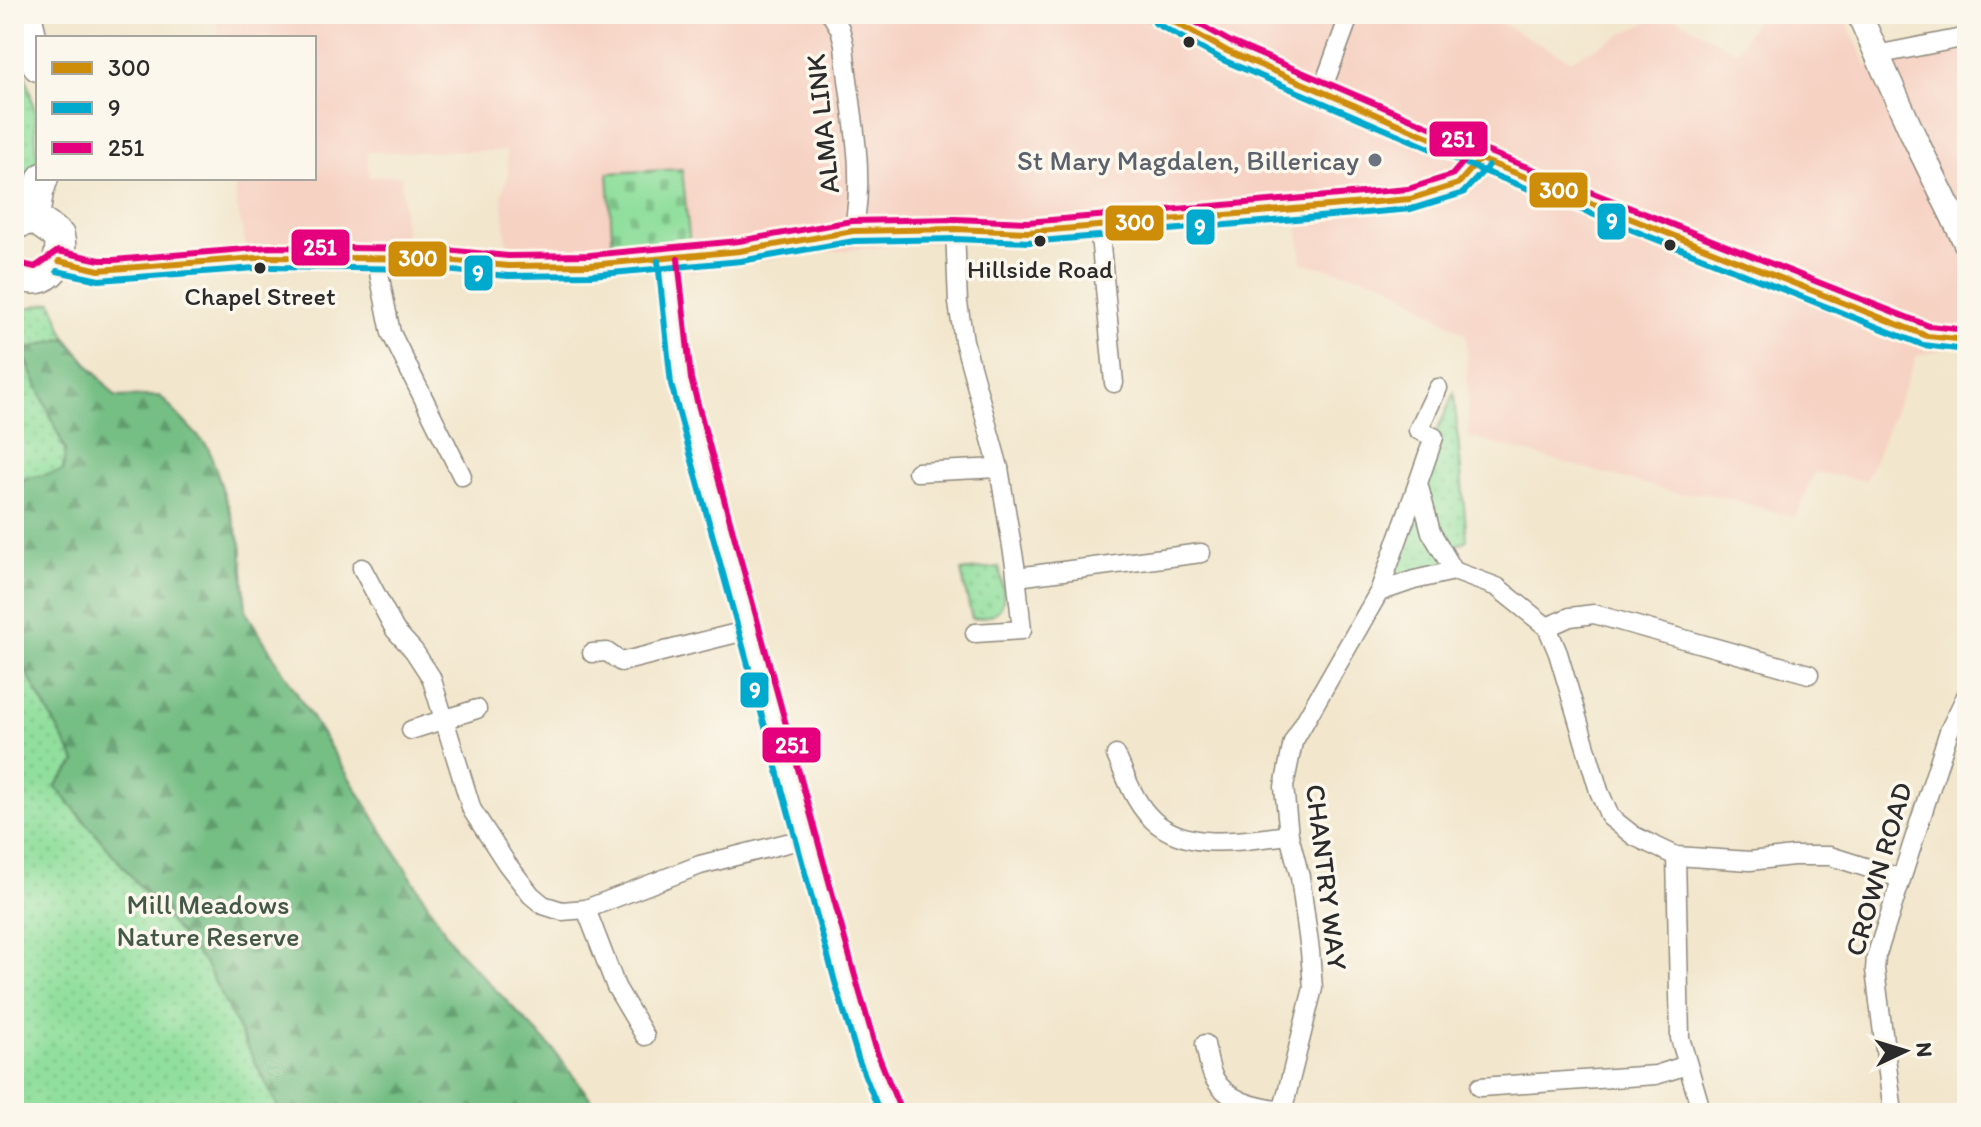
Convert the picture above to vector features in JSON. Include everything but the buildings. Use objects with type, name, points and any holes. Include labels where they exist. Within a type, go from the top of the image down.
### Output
[{"type":"main road","points":[[26,14],[36,57]]},
{"type":"main road","points":[[1160,14],[1227,51],[1480,159],[1927,336],[1967,340]]},
{"type":"main road","points":[[19,279],[48,274],[59,261],[62,249],[59,236],[24,221],[42,180]]},
{"type":"street","name":"ALMA LINK","points":[[831,14],[844,44],[859,171],[853,231]]},
{"type":"street","points":[[1322,90],[1350,14]]},
{"type":"street","points":[[1859,14],[1967,245]]},
{"type":"street","points":[[1876,55],[1967,37]]},
{"type":"street","points":[[59,261],[99,270],[114,270],[269,257],[435,259],[508,266],[668,260],[853,231],[955,229],[1028,232],[1410,199],[1444,191],[1458,184],[1480,159]]},
{"type":"street","points":[[1099,225],[1114,383]]},
{"type":"street","points":[[955,229],[958,303],[964,341],[999,468],[1017,577],[1022,630],[975,633]]},
{"type":"street","points":[[376,258],[391,333],[462,476]]},
{"type":"street","points":[[668,260],[681,381],[868,1055],[891,1113]]},
{"type":"street","name":"CHANTRY WAY","points":[[1282,1112],[1313,988],[1300,877],[1289,835],[1284,787],[1293,742],[1379,592],[1434,437],[1418,430],[1438,388]]},
{"type":"street","points":[[917,472],[999,468]]},
{"type":"street","points":[[1418,483],[1431,532],[1454,571]]},
{"type":"street","points":[[1017,577],[1201,553]]},
{"type":"street","points":[[362,568],[395,630],[431,677],[472,810],[521,883],[543,905],[562,911],[586,909],[700,865],[807,838]]},
{"type":"street","points":[[1379,592],[1454,571],[1497,587],[1547,627],[1558,653],[1599,791],[1610,817],[1634,836],[1676,856],[1750,861],[1830,856],[1900,878]]},
{"type":"street","points":[[1547,627],[1570,617],[1594,614],[1809,674]]},
{"type":"street","points":[[592,653],[607,652],[621,662],[749,630]]},
{"type":"street","name":"CROWN ROAD","points":[[1893,1113],[1875,970],[1876,957],[1949,731],[1967,694]]},
{"type":"street","points":[[411,730],[477,709]]},
{"type":"street","points":[[1116,755],[1147,815],[1167,833],[1222,842],[1289,835]]},
{"type":"street","points":[[1676,856],[1680,1038],[1702,1113]]},
{"type":"street","points":[[586,909],[616,987],[645,1036]]},
{"type":"street","points":[[1205,1044],[1213,1076],[1225,1092],[1255,1107],[1282,1112]]},
{"type":"street","points":[[1480,1087],[1656,1075],[1687,1065]]},
{"type":"shaded area","points":[[216,14],[1485,14],[1570,60],[1664,14],[1736,52],[1759,14],[1843,14],[1867,66],[1967,49],[1967,344],[1917,356],[1866,481],[1815,472],[1795,517],[1706,493],[1680,494],[1469,437],[1466,335],[1386,282],[1302,263],[1296,208],[795,255],[690,273],[681,169],[608,173],[613,250],[508,255],[502,195],[508,172],[506,151],[367,152],[369,177],[401,175],[406,243],[246,246],[234,180],[316,180],[316,36],[219,36]]},
{"type":"green space","points":[[14,30],[35,112],[36,166],[14,201]]},
{"type":"green space","points":[[682,169],[690,246],[613,250],[608,173]]},
{"type":"green space","name":"Mill Meadows Nature Reserve","points":[[52,302],[66,338],[116,397],[160,396],[208,447],[241,544],[246,612],[455,948],[551,1047],[599,1110],[595,1113],[14,1113],[14,311]]},
{"type":"green space","name":"Mill Meadows Nature Reserve","points":[[66,338],[116,397],[160,396],[208,447],[241,544],[246,612],[455,948],[551,1047],[599,1110],[595,1113],[272,1113],[280,1111],[206,965],[55,786],[76,762],[14,650],[14,524],[23,479],[63,471],[65,450],[22,350]]},
{"type":"green space","points":[[1454,393],[1467,540],[1443,552],[1454,571],[1379,592],[1434,437]]},
{"type":"green space","points":[[999,567],[1003,597],[999,610],[972,619],[961,571]]},
{"type":"transit line","name":"300","points":[[1160,14],[1227,51],[1480,159],[1927,336],[1967,340]]},
{"type":"transit line","name":"251","points":[[1181,14],[1231,42],[1484,150],[1929,326],[1967,330]]},
{"type":"transit line","name":"9","points":[[1155,23],[1223,60],[1476,168],[1923,345],[1966,350]]},
{"type":"transit line","name":"251","points":[[18,263],[35,267],[58,251],[114,260],[269,247],[435,249],[508,256],[590,255],[739,241],[852,221],[955,219],[1028,222],[1408,189],[1452,175],[1472,152]]},
{"type":"transit line","name":"300","points":[[59,261],[99,270],[269,257],[435,259],[508,266],[591,265],[740,251],[853,231],[955,229],[1028,232],[1410,199],[1458,184],[1480,159]]},
{"type":"transit line","name":"9","points":[[57,271],[99,280],[269,267],[434,269],[508,276],[591,275],[741,261],[854,241],[955,239],[1029,242],[1411,209],[1463,193],[1488,166]]},
{"type":"transit line","name":"251","points":[[678,259],[691,379],[855,976],[877,1052],[900,1109]]},
{"type":"transit line","name":"9","points":[[658,261],[671,384],[835,982],[858,1058],[880,1113]]},
{"type":"place","name":"St Mary Magdalen, Billericay","points":[[1375,160]]},
{"type":"place","name":"Hillside Road","points":[[1040,241]]},
{"type":"place","name":"Chapel Street","points":[[260,268]]}]
